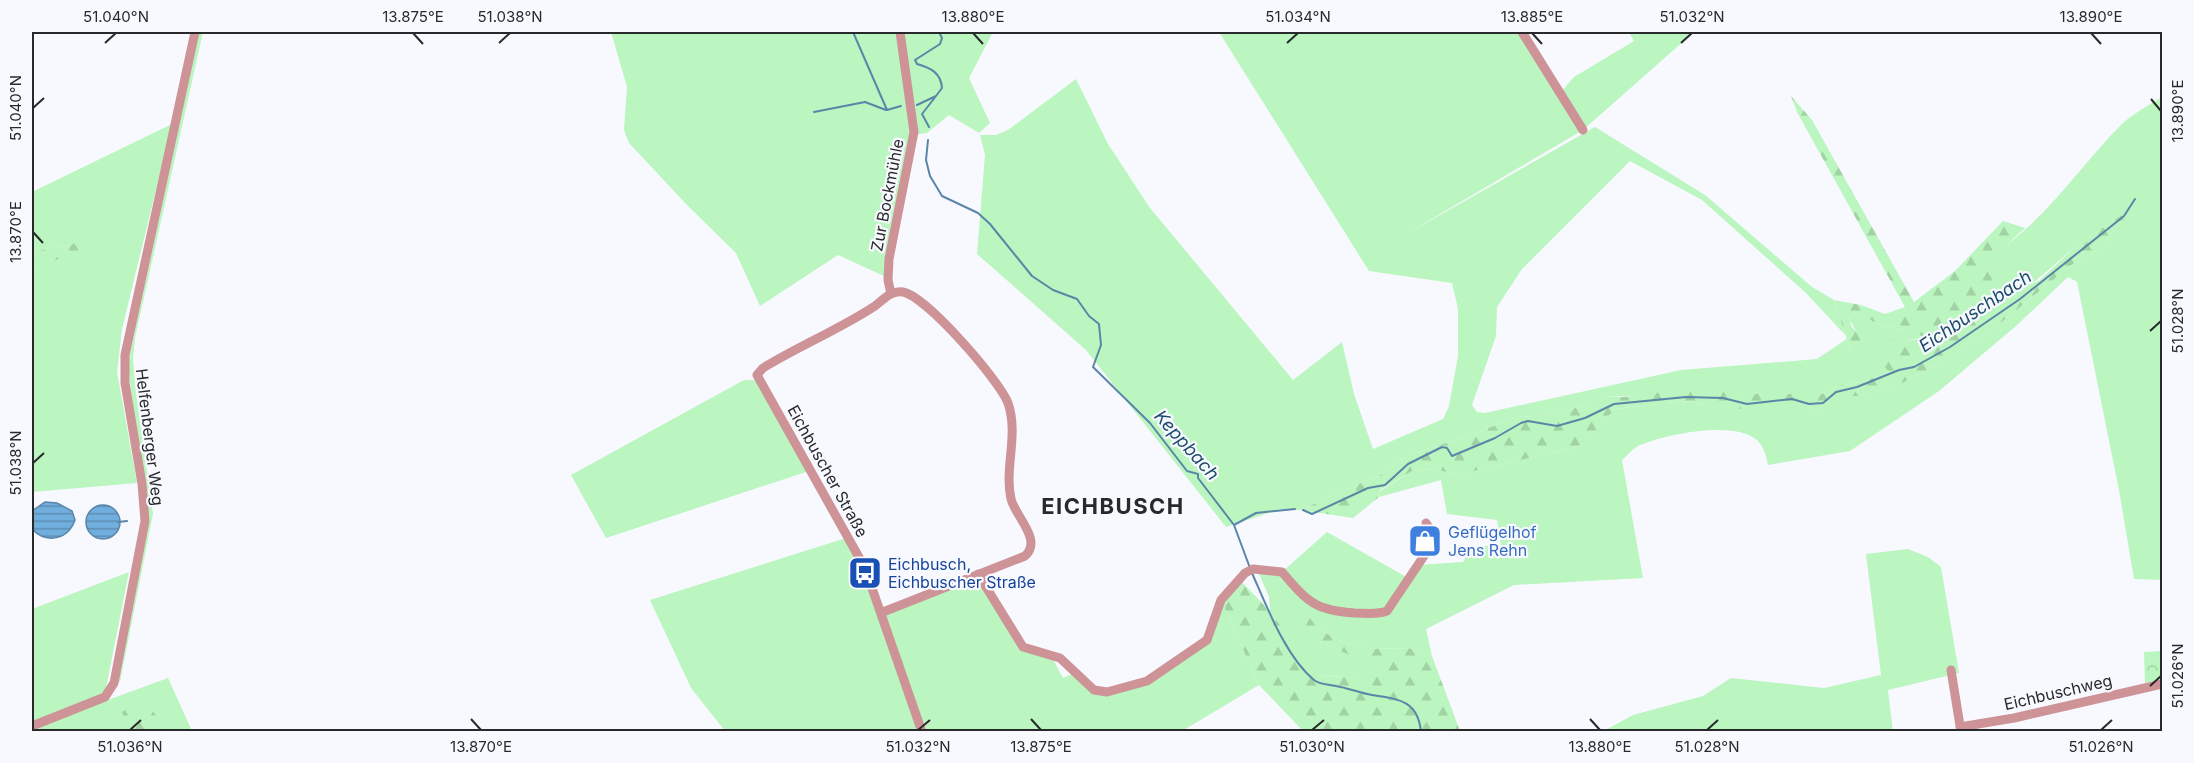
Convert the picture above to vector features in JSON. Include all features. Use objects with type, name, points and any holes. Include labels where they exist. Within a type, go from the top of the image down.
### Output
[{"type":"street","name":"Helfenberger Weg","points":[[32,726],[105,697],[114,683],[145,521],[142,484],[125,383],[125,356],[195,32]]},
{"type":"street","name":"Zur Bockmühle","points":[[891,294],[888,280],[891,249],[914,132],[900,32]]},
{"type":"street","points":[[1522,32],[1583,130]]},
{"type":"street","points":[[883,612],[1025,556],[1029,552],[1032,539],[1012,501],[1009,485],[1013,439],[1008,403],[963,343],[922,301],[902,292],[891,294]]},
{"type":"street","name":"Eichbuscher Straße","points":[[891,294],[874,307],[763,368],[757,375],[865,568],[883,612],[922,732]]},
{"type":"street","points":[[978,574],[1023,647],[1060,658],[1094,690],[1107,692],[1147,681],[1207,640],[1221,600],[1246,573],[1282,572],[1307,600],[1319,608],[1334,612],[1379,614],[1387,610],[1436,538],[1426,523]]},
{"type":"street","name":"Eichbuschweg","points":[[1951,670],[1961,730],[2163,684]]},
{"type":"green space","points":[[199,32],[203,32],[135,338],[133,359],[136,393],[153,514],[120,682],[118,681],[146,531],[128,363]]},
{"type":"green space","points":[[611,32],[993,32],[969,78],[990,123],[979,133],[949,115],[927,133],[910,135],[884,276],[838,255],[760,306],[736,253],[629,143],[624,130],[627,87]]},
{"type":"green space","points":[[1219,32],[1521,32],[1560,93],[1574,77],[1634,41],[1629,32],[1694,32],[1583,130],[1403,236],[1595,127],[1705,195],[1812,287],[1834,300],[1846,336],[1806,293],[1702,200],[1630,161],[1522,269],[1497,307],[1496,336],[1472,405],[1477,412],[1485,413],[1681,370],[1817,359],[1847,339],[1852,354],[1858,335],[1850,320],[1855,312],[1882,326],[1903,329],[1931,338],[1878,342],[1889,372],[1861,382],[1837,386],[1822,394],[1743,394],[1735,391],[1605,397],[1556,415],[1515,417],[1469,436],[1410,454],[1380,475],[1300,510],[1280,509],[1226,527],[1086,350],[977,254],[985,155],[980,135],[996,135],[1008,130],[1076,79],[1108,144],[1150,208],[1293,380],[1342,342],[1354,394],[1373,449],[1443,419],[1449,406],[1458,356],[1458,309],[1452,283],[1369,271]]},
{"type":"green space","points":[[1791,96],[1812,120],[1914,302],[1955,271],[2003,221],[2025,228],[1999,252],[1983,258],[2001,277],[2014,284],[2022,285],[2040,280],[2076,246],[2122,215],[2124,219],[2109,236],[2106,245],[2070,266],[2003,321],[1944,361],[1902,383],[1862,396],[1835,396],[1818,410],[1796,403],[1749,410],[1682,401],[1615,409],[1581,446],[1457,475],[1435,469],[1412,471],[1380,490],[1379,497],[1353,518],[1300,510],[1380,475],[1410,454],[1469,436],[1515,417],[1556,415],[1605,397],[1695,388],[1735,391],[1743,394],[1822,394],[1837,386],[1861,382],[1889,372],[1878,359],[1875,346],[1878,341],[1930,339],[1903,329],[1882,326],[1855,312],[1850,320],[1851,326],[1866,342],[1859,351],[1852,354],[1834,300],[1861,305],[1885,314],[1905,307],[1797,112]]},
{"type":"green space","points":[[2162,97],[2162,580],[2134,579],[2119,490],[2077,282],[2068,277],[2016,326],[1939,391],[1850,451],[1768,465],[1763,449],[1757,440],[1746,434],[1717,430],[1682,433],[1635,448],[1622,460],[1643,578],[1514,585],[1426,629],[1432,656],[1409,648],[1368,649],[1336,639],[1317,628],[1320,641],[1375,667],[1353,676],[1315,677],[1270,611],[1269,597],[1257,569],[1282,572],[1327,532],[1408,578],[1419,565],[1463,562],[1472,546],[1501,546],[1497,520],[1447,514],[1441,480],[1379,497],[1380,491],[1412,471],[1435,469],[1457,475],[1581,446],[1615,409],[1682,401],[1704,404],[1796,403],[1818,410],[1835,396],[1862,396],[1902,383],[1944,361],[2003,321],[2070,266],[2106,245],[2109,236],[2124,219],[2122,215],[2076,246],[2032,284],[2005,283],[1982,257],[2000,249],[2018,236],[2037,219],[2121,125],[2135,113]]},
{"type":"green space","points":[[172,124],[122,329],[117,372],[137,483],[32,492],[32,268],[78,251],[76,243],[32,252],[32,192]]},
{"type":"green space","points":[[76,243],[79,252],[32,268],[32,252]]},
{"type":"green space","points":[[744,380],[754,380],[761,386],[809,471],[606,538],[571,475]]},
{"type":"green space","points":[[846,538],[879,609],[978,574],[1023,647],[1060,658],[1054,661],[1063,678],[1076,672],[1094,690],[1147,681],[1207,640],[1221,600],[1259,685],[1182,731],[725,731],[691,688],[650,600]]},
{"type":"green space","points":[[1908,549],[1928,557],[1941,567],[1959,673],[1888,690],[1893,731],[1602,732],[1633,715],[1703,696],[1731,678],[1824,688],[1881,675],[1866,554]]},
{"type":"green space","points":[[129,572],[106,688],[108,700],[168,678],[192,731],[32,732],[32,609]]},
{"type":"green space","points":[[1238,578],[1270,611],[1316,677],[1353,676],[1374,667],[1320,641],[1304,626],[1301,605],[1317,628],[1336,639],[1368,649],[1409,648],[1432,656],[1460,731],[1303,731],[1259,685],[1221,600]]},
{"type":"green space","points":[[2162,651],[2162,679],[2145,683],[2144,652]]},
{"type":"green space","points":[[133,705],[151,708],[163,726],[172,731],[133,731],[127,727],[122,712]]},
{"type":"water","points":[[45,502],[57,503],[72,511],[75,520],[72,527],[62,536],[44,537],[32,529],[32,511]]},
{"type":"water","points":[[103,505],[115,510],[120,522],[115,534],[103,539],[91,534],[86,522],[91,510]]},
{"type":"waterway","name":"Keppbach","points":[[853,32],[887,110],[901,106]]},
{"type":"waterway","points":[[936,96],[942,88],[940,78],[927,67],[917,64],[915,60],[940,44],[942,38],[939,32]]},
{"type":"waterway","name":"Keppbach","points":[[917,105],[936,96],[922,114],[929,127]]},
{"type":"waterway","points":[[814,112],[865,102],[886,110]]},
{"type":"waterway","name":"Keppbach","points":[[928,140],[926,160],[930,176],[942,196],[978,213],[990,224],[1032,276],[1053,290],[1077,299],[1089,316],[1099,324],[1101,345],[1093,367],[1150,423],[1187,471],[1198,474],[1198,478],[1234,525],[1250,568]]},
{"type":"waterway","name":"Eichbuschbach","points":[[1303,510],[1312,514],[1368,488],[1385,485],[1408,464],[1442,447],[1447,448],[1452,456],[1528,421],[1557,426],[1585,418],[1614,404],[1686,397],[1723,398],[1747,404],[1792,399],[1809,404],[1823,403],[1836,392],[1914,367],[1950,347],[2020,299],[2124,216],[2135,199]]},
{"type":"waterway","name":"Eichbuschbach","points":[[1234,525],[1256,513],[1295,509]]},
{"type":"waterway","points":[[118,522],[127,521]]},
{"type":"waterway","name":"Keppbach","points":[[1252,573],[1286,645],[1316,682],[1405,703],[1416,713],[1421,732]]},
{"type":"place","name":"Geflügelhof Jens Rehn","points":[[1425,541]]},
{"type":"place","name":"Eichbusch, Eichbuscher Straße","points":[[865,573]]},
{"type":"district","name":"EICHBUSCH","points":[[1113,506]]}]
